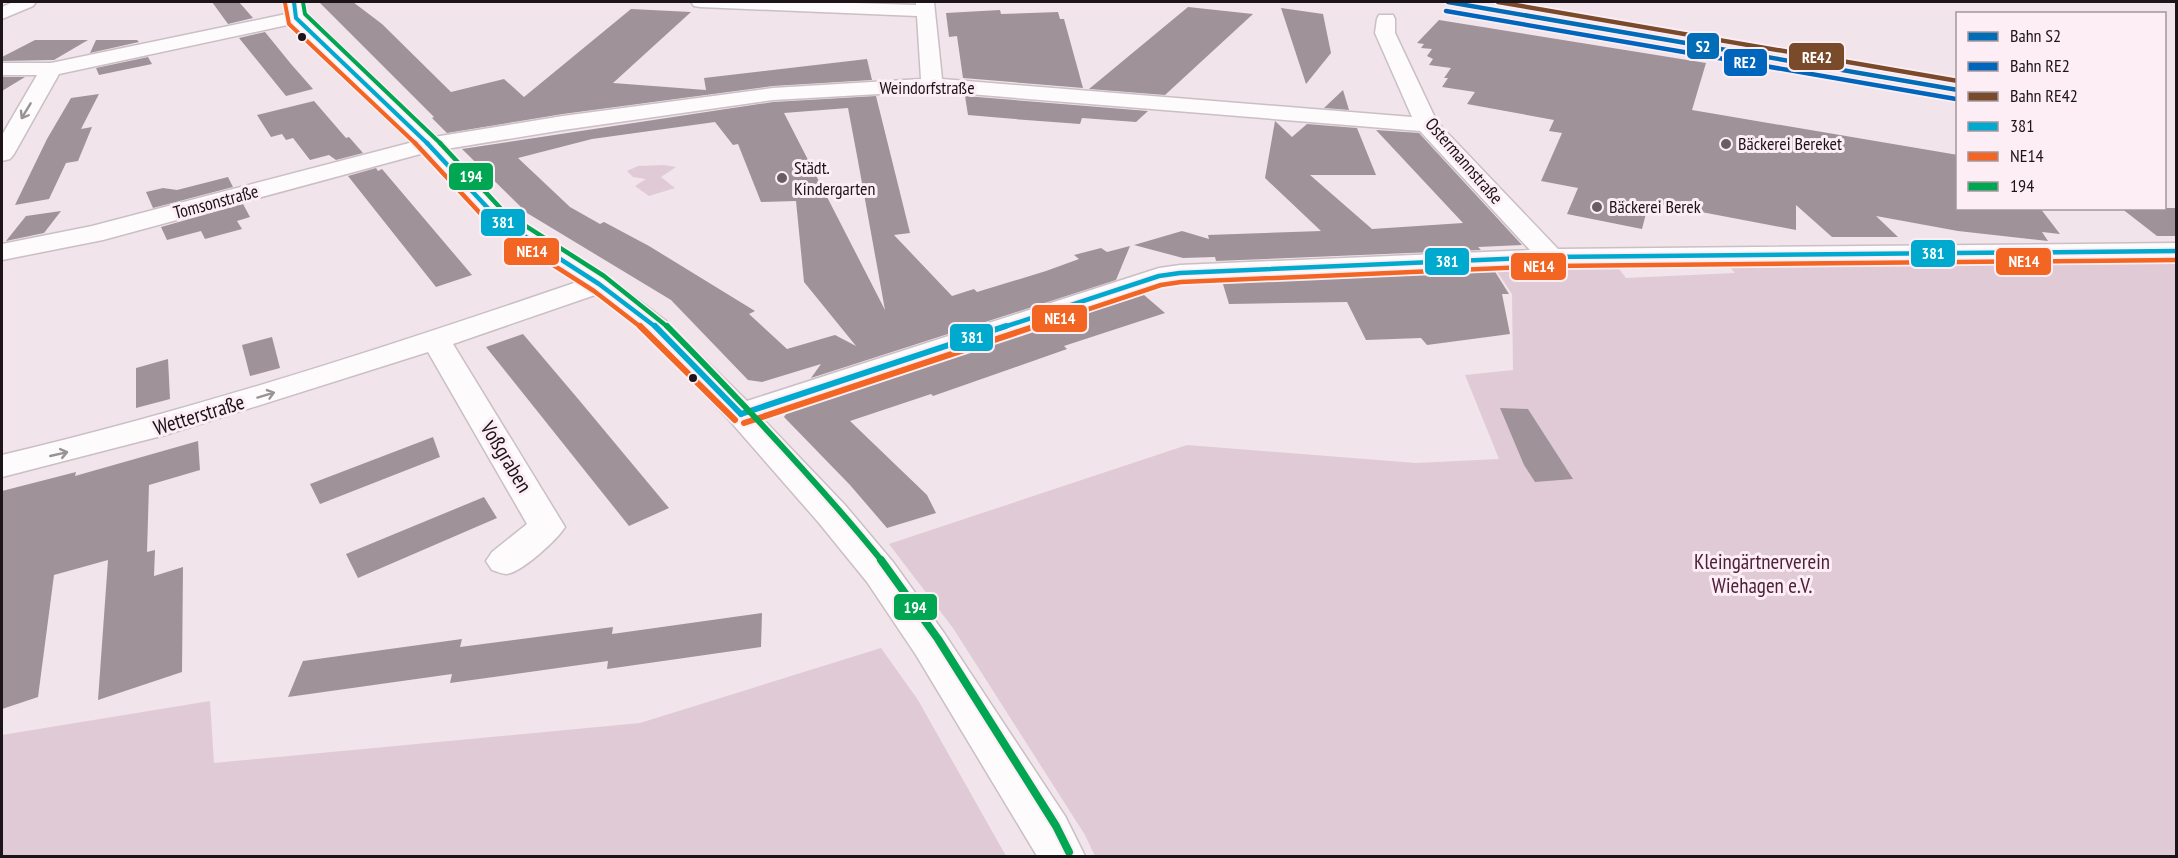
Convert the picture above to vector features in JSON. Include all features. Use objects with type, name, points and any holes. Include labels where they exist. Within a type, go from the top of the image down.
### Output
[{"type":"street","points":[[2,14],[27,2]]},
{"type":"street","points":[[700,2],[925,6],[932,85]]},
{"type":"street","points":[[2,69],[51,69],[295,10],[429,145],[498,219],[599,284],[656,327],[741,414],[832,514],[880,572],[985,729],[1061,856]]},
{"type":"street","name":"Ostermannstraße","points":[[1386,19],[1385,33],[1427,125],[1551,257]]},
{"type":"street","points":[[2,154],[51,69]]},
{"type":"street","name":"Weindorfstraße","points":[[429,145],[563,123],[752,97],[932,85],[1427,125]]},
{"type":"street","name":"Tomsonstraße","points":[[2,252],[94,234],[429,145]]},
{"type":"street","points":[[741,414],[1159,276],[1551,257],[2176,251]]},
{"type":"street","name":"Wetterstraße","points":[[2,466],[108,442],[274,393],[599,284]]},
{"type":"street","name":"Voßgraben","points":[[436,340],[547,527],[505,561]]},
{"type":"green space","points":[[638,166],[676,167],[661,177],[675,188],[649,196],[635,186],[646,179],[633,177],[627,171]]},
{"type":"green space","name":"Kleingärtnerverein Wiehagen e.V.","points":[[2176,255],[2176,856],[1095,856],[1085,835],[953,628],[889,544],[1187,445],[1416,463],[1499,459],[1465,375],[1513,370],[1512,294],[1496,270],[1617,266],[1626,278],[1735,273],[1727,264]]},
{"type":"green space","points":[[881,648],[918,700],[1006,856],[2,856],[2,735],[210,701],[214,763],[640,723]]},
{"type":"building","points":[[212,2],[239,2],[253,18],[228,24]]},
{"type":"building","points":[[319,2],[353,2],[382,24],[451,92],[504,79],[524,97],[631,9],[691,12],[613,83],[706,90],[704,78],[867,59],[872,80],[773,86],[563,114],[447,133],[432,118],[434,117]]},
{"type":"building","points":[[1188,7],[1253,14],[1165,95],[1089,89]]},
{"type":"building","points":[[1281,8],[1323,14],[1331,53],[1306,84]]},
{"type":"building","points":[[1000,10],[1001,14],[1058,12],[1060,19],[1064,19],[1083,88],[963,78],[957,36],[949,37],[946,13]]},
{"type":"building","name":"Bäckerei Bereket","points":[[1439,20],[1706,63],[1692,110],[1956,155],[1956,210],[2042,210],[2060,234],[2042,232],[2048,241],[1958,231],[1876,216],[1898,237],[1832,237],[1796,205],[1796,230],[1649,202],[1642,229],[1567,214],[1578,188],[1541,181],[1562,133],[1549,131],[1554,120],[1467,104],[1475,92],[1442,87],[1448,78],[1444,78],[1451,68],[1429,65],[1433,59],[1427,56],[1432,49],[1421,48],[1424,44],[1417,43]]},
{"type":"building","points":[[265,32],[313,89],[286,96],[239,38]]},
{"type":"building","points":[[35,40],[88,40],[54,60],[2,61],[2,57]]},
{"type":"building","points":[[96,40],[137,40],[139,42],[90,53]]},
{"type":"building","points":[[148,57],[152,64],[99,75],[96,68]]},
{"type":"building","points":[[2,77],[25,77],[2,91]]},
{"type":"building","points":[[1343,90],[1349,110],[1324,108]]},
{"type":"building","points":[[99,94],[81,129],[92,127],[78,161],[66,163],[49,199],[15,205],[47,139],[71,98]]},
{"type":"building","points":[[876,96],[910,233],[894,235],[952,296],[974,289],[977,292],[1079,259],[1074,255],[1101,248],[1107,252],[1130,246],[1116,280],[811,378],[821,364],[762,382],[748,380],[671,300],[527,213],[462,149],[773,102]],"holes":[[[848,108],[858,161],[885,310],[784,113]],[[715,122],[733,145],[738,144],[761,202],[796,201],[804,282],[856,346],[835,335],[787,349],[749,314],[755,311],[649,246],[604,222],[600,224],[570,207],[518,158],[592,139]]]},
{"type":"building","points":[[965,96],[1148,111],[1136,122],[1082,118],[1080,124],[1026,120],[968,115]]},
{"type":"building","points":[[314,101],[346,138],[349,137],[363,153],[336,160],[329,155],[310,160],[293,138],[286,140],[282,134],[271,137],[257,115]]},
{"type":"building","points":[[1275,121],[1292,137],[1307,124],[1357,128],[1376,175],[1310,175],[1372,229],[1463,223],[1376,130],[1419,133],[1522,245],[1478,247],[1481,250],[1216,261],[1215,257],[1183,258],[1134,245],[1182,231],[1209,239],[1208,235],[1321,231],[1265,178]]},
{"type":"building","points":[[376,168],[378,171],[382,169],[472,275],[436,287],[348,176]]},
{"type":"building","points":[[228,177],[233,187],[153,208],[146,192],[163,188],[177,190]]},
{"type":"building","points":[[243,204],[250,217],[237,221],[242,229],[205,239],[201,231],[167,240],[161,227]]},
{"type":"building","points":[[2176,208],[2176,236],[2157,236],[2124,210]]},
{"type":"building","points":[[61,211],[44,233],[6,241],[26,216]]},
{"type":"building","points":[[1494,270],[1509,294],[1502,294],[1510,334],[1427,345],[1421,338],[1366,340],[1347,302],[1229,304],[1222,281]]},
{"type":"building","points":[[1144,295],[1165,313],[1064,346],[1067,349],[933,396],[931,394],[850,421],[927,495],[936,513],[887,528],[850,485],[784,417],[787,412],[1105,305],[1104,308]]},
{"type":"building","points":[[523,334],[669,508],[629,526],[486,347]]},
{"type":"building","points":[[272,337],[280,368],[250,376],[242,345]]},
{"type":"building","points":[[168,359],[170,399],[136,408],[136,368]]},
{"type":"building","points":[[1500,408],[1528,409],[1573,479],[1535,482],[1524,465]]},
{"type":"building","points":[[433,437],[440,457],[320,504],[310,484]]},
{"type":"building","points":[[198,441],[200,470],[149,485],[147,552],[155,550],[154,576],[183,567],[182,672],[98,700],[108,560],[54,575],[38,697],[2,709],[2,491],[76,472],[75,476]]},
{"type":"building","points":[[484,497],[497,518],[358,578],[346,554]]},
{"type":"building","points":[[762,613],[761,647],[607,669],[608,661],[450,683],[452,674],[288,697],[303,661],[462,639],[460,647],[613,627],[612,634]]},
{"type":"rail line","name":"S2","points":[[1448,2],[1956,90]]},
{"type":"rail line","name":"RE42","points":[[1498,2],[1956,81]]},
{"type":"rail line","name":"RE2","points":[[1446,11],[1956,99]]},
{"type":"transit line","name":"381","points":[[294,2],[296,18],[429,145],[498,219],[599,284],[656,327],[741,414]]},
{"type":"transit line","name":"194","points":[[303,2],[305,14],[435,138],[504,212],[604,276],[661,320],[748,408],[839,508],[887,567],[938,639],[1056,826],[1069,852]]},
{"type":"transit line","name":"NE14","points":[[285,3],[289,24],[423,151],[492,226],[594,291],[650,334],[735,420]]},
{"type":"transit line","name":"381","points":[[741,414],[1121,288],[1159,276],[1180,273],[1551,257],[2176,251]]},
{"type":"transit line","name":"NE14","points":[[744,423],[1161,285],[1181,282],[1551,266],[2176,260]]},
{"type":"place","name":"Bäckerei Bereket","points":[[1726,144]]},
{"type":"place","name":"Städt. Kindergarten","points":[[782,178]]},
{"type":"place","name":"Bäckerei Berek","points":[[1597,207]]}]
